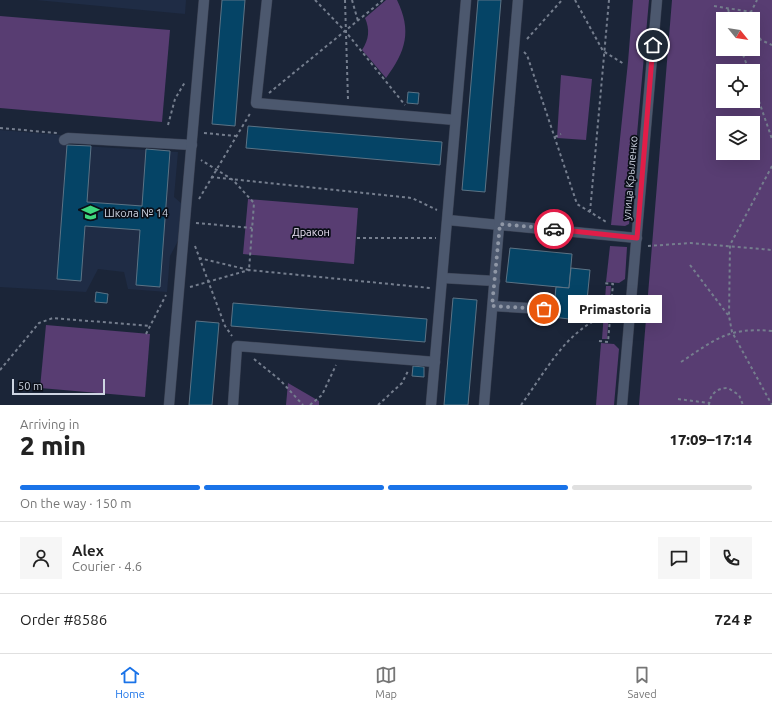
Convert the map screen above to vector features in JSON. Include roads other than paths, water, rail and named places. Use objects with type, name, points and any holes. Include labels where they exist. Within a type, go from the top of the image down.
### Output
[{"type":"street","points":[[169,405],[204,0]]},
{"type":"street","points":[[267,0],[256,103],[455,120]]},
{"type":"street","points":[[431,405],[466,0]]},
{"type":"street","points":[[484,405],[516,48],[518,0]]},
{"type":"street","name":"улица Крыленко","points":[[622,405],[657,0]]},
{"type":"street","points":[[66,139],[192,150]]},
{"type":"street","points":[[448,218],[637,238]]},
{"type":"street","points":[[443,278],[495,281]]},
{"type":"street","points":[[492,306],[544,309]]},
{"type":"street","points":[[233,405],[237,346],[434,362]]},
{"type":"place","name":"Школа № 14","points":[[91,213]]},
{"type":"place","name":"Primastoria","points":[[544,309]]},
{"type":"park label","name":"Дракон","points":[[311,232]]}]
